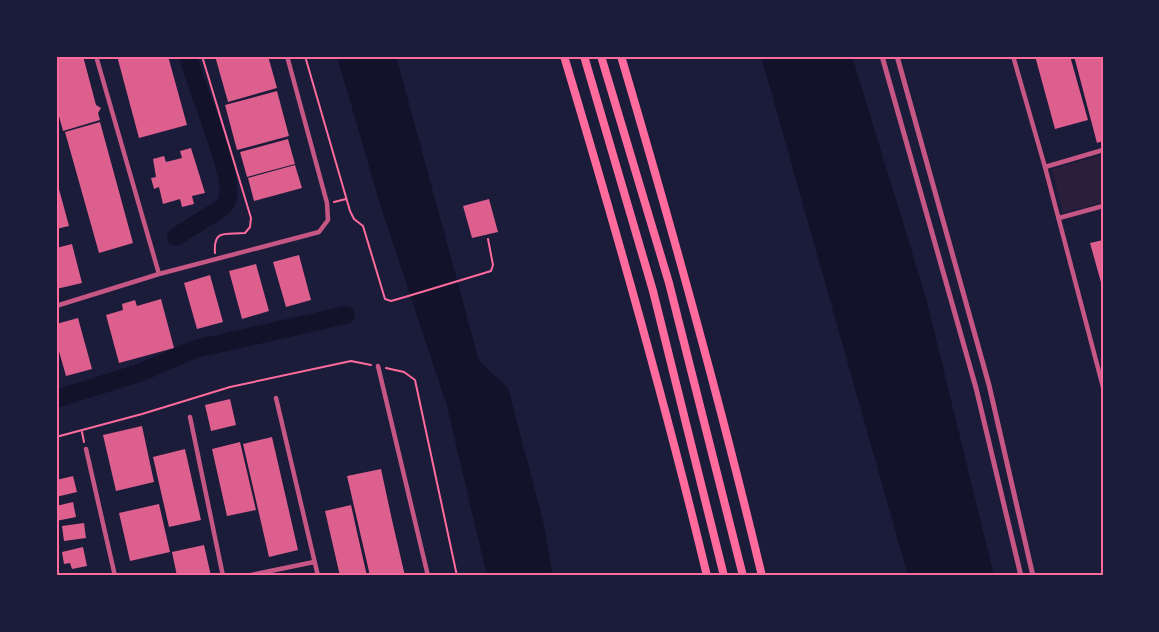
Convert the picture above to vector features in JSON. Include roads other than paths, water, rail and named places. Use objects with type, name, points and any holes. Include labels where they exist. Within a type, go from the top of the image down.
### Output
[{"type":"highway","points":[[564,56],[636,299],[680,461],[707,576]]},
{"type":"highway","points":[[584,56],[653,291],[724,576]]},
{"type":"highway","points":[[601,56],[668,283],[743,576]]},
{"type":"highway","points":[[621,56],[687,282],[732,452],[762,576]]},
{"type":"street","points":[[96,56],[159,274]]},
{"type":"street","points":[[56,306],[215,258],[319,232],[328,220],[327,203],[287,56]]},
{"type":"street","points":[[882,56],[976,388],[1021,576]]},
{"type":"street","points":[[897,56],[989,385],[1033,576]]},
{"type":"street","points":[[1013,56],[1059,218],[1103,388]]},
{"type":"street","points":[[1045,167],[1103,150]]},
{"type":"street","points":[[1059,218],[1103,206]]},
{"type":"street","points":[[1096,360],[1103,358]]},
{"type":"street","points":[[378,366],[428,576]]},
{"type":"street","points":[[976,388],[989,385]]},
{"type":"street","points":[[276,398],[318,576]]},
{"type":"street","points":[[190,417],[223,576]]},
{"type":"street","points":[[86,449],[115,576]]},
{"type":"street","points":[[246,576],[314,562]]},
{"type":"waterway","points":[[176,237],[223,206],[226,203],[228,192],[221,155],[188,56]]},
{"type":"waterway","points":[[56,399],[142,372],[195,349],[346,315]]}]
